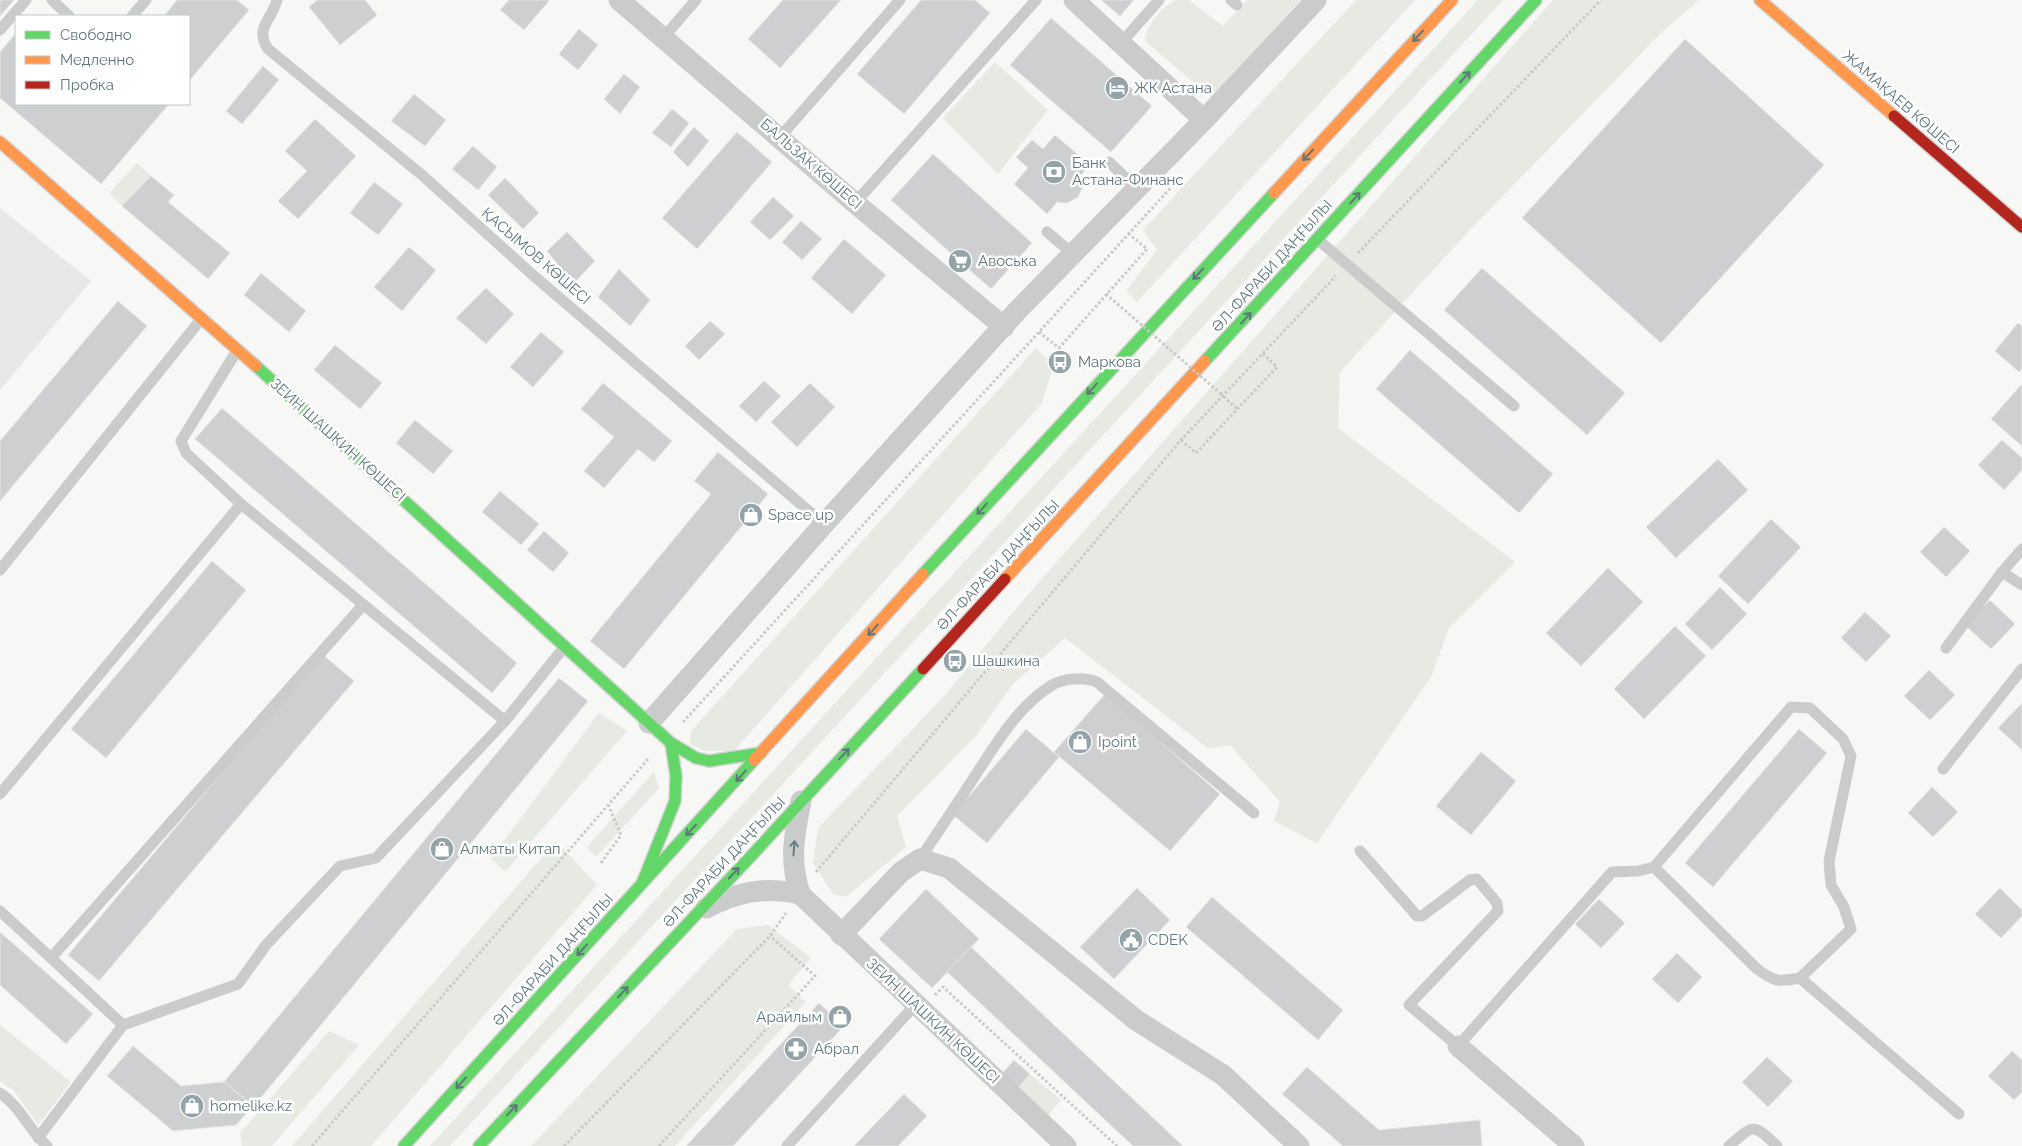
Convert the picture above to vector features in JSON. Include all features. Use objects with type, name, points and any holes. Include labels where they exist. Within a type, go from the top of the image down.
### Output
[{"type":"main road","points":[[761,753],[1160,314],[1452,0]]},
{"type":"main road","name":"ӘЛ-ФАРАБИ ДАҢҒЫЛЫ","points":[[479,1146],[801,801],[1536,0]]},
{"type":"main road","name":"ЖАМАҚАЕВ КӨШЕСІ","points":[[1760,0],[2022,227]]},
{"type":"main road","name":"ЗЕИН ШАШКИН КӨШЕСІ","points":[[0,142],[238,349],[671,743],[696,758],[709,761],[761,753]]},
{"type":"main road","points":[[643,881],[675,802],[676,776],[671,743]]},
{"type":"main road","name":"ӘЛ-ФАРАБИ ДАҢҒЫЛЫ","points":[[404,1146],[761,753]]},
{"type":"street","name":"БАЛЬЗАК КӨШЕСІ","points":[[618,0],[855,203],[1004,327]]},
{"type":"street","points":[[1074,0],[1204,120]]},
{"type":"street","points":[[649,723],[824,524],[1072,253],[1204,120],[1316,0]]},
{"type":"street","points":[[698,912],[730,897],[754,891],[779,890],[800,894],[793,873],[793,852],[801,801]]},
{"type":"street","points":[[842,935],[901,872],[920,859],[948,868],[1136,1020],[1223,1075],[1299,1146]]},
{"type":"street","name":"ЗЕИН ШАШКИН КӨШЕСІ","points":[[800,894],[1066,1146]]},
{"type":"street","points":[[1458,1046],[1574,1146]]},
{"type":"lane","points":[[0,30],[26,0]]},
{"type":"lane","points":[[52,0],[68,15]]},
{"type":"lane","points":[[133,15],[146,0]]},
{"type":"lane","name":"ҚАСЫМОВ КӨШЕСІ","points":[[277,0],[274,10],[261,31],[262,42],[268,49],[422,175],[534,276],[824,524]]},
{"type":"lane","points":[[663,38],[696,0]]},
{"type":"lane","points":[[780,137],[900,0]]},
{"type":"lane","points":[[855,203],[1036,0]]},
{"type":"lane","points":[[1121,43],[1159,0]]},
{"type":"lane","points":[[1109,162],[1136,188]]},
{"type":"lane","points":[[1047,232],[1072,253]]},
{"type":"lane","points":[[1317,240],[1348,264],[1514,406]]},
{"type":"lane","points":[[0,570],[202,318]]},
{"type":"lane","points":[[238,349],[181,441],[186,453],[241,504],[505,721]]},
{"type":"lane","points":[[0,794],[241,504]]},
{"type":"lane","points":[[1946,648],[2022,548]]},
{"type":"lane","points":[[2002,572],[2022,585]]},
{"type":"lane","points":[[51,958],[363,605]]},
{"type":"lane","points":[[38,1138],[124,1025],[238,984],[266,945],[340,866],[376,858],[505,721],[565,646]]},
{"type":"lane","points":[[1943,769],[2022,669]]},
{"type":"lane","points":[[920,859],[1003,735],[1020,714],[1052,686],[1073,679],[1086,679],[1097,682],[1254,813]]},
{"type":"lane","points":[[1360,851],[1417,916],[1422,916],[1470,880],[1477,879],[1497,902],[1498,911],[1410,1005],[1411,1008],[1458,1046],[1612,872],[1654,867],[1791,707],[1810,708],[1843,739],[1851,756],[1829,861],[1832,885],[1844,908],[1851,929],[1800,978],[1782,981],[1770,980],[1654,867]]},
{"type":"lane","points":[[0,911],[124,1025]]},
{"type":"lane","points":[[1800,978],[1960,1114]]},
{"type":"lane","points":[[787,1146],[918,1007]]},
{"type":"lane","points":[[0,1093],[9,1098],[38,1138],[47,1146]]},
{"type":"lane","points":[[1729,1146],[1749,1129],[1753,1128],[1760,1130],[1777,1146]]},
{"type":"path","points":[[564,1146],[770,936],[800,894],[1221,394],[1601,0]]},
{"type":"path","points":[[680,724],[1181,177]]},
{"type":"path","points":[[1039,332],[1059,348],[1148,249],[1129,234]]},
{"type":"path","points":[[1106,294],[1236,409]]},
{"type":"path","points":[[1181,440],[1196,453],[1277,367],[1262,353]]},
{"type":"path","points":[[312,1146],[652,755]]},
{"type":"path","points":[[600,863],[621,835],[608,804]]},
{"type":"path","points":[[659,1146],[815,976],[770,936]]},
{"type":"path","points":[[918,1007],[943,987],[1117,1146]]},
{"type":"shaded area","points":[[1176,0],[1189,0],[1223,26],[1247,0],[1300,0],[1213,99],[1145,41],[1146,35],[1156,17],[1165,7]]},
{"type":"shaded area","points":[[1356,0],[1415,0],[1137,302],[1126,291],[1157,250],[1143,230]]},
{"type":"shaded area","points":[[1478,0],[1503,0],[450,1146],[430,1146]]},
{"type":"shaded area","points":[[1553,0],[1699,0],[1662,32],[1467,233],[1340,372],[1338,428],[1515,562],[1449,628],[1431,677],[1317,843],[1274,821],[1280,802],[1230,745],[1209,749],[1065,638],[1013,684],[976,736],[897,816],[906,847],[846,897],[833,894],[813,863],[818,828],[945,695],[1024,599]]},
{"type":"shaded area","points":[[995,62],[1048,110],[998,174],[943,118]]},
{"type":"shaded area","points":[[137,163],[151,176],[122,206],[109,193]]},
{"type":"shaded area","points":[[0,208],[91,281],[0,390]]},
{"type":"shaded area","points":[[1036,348],[1053,366],[1042,403],[734,751],[704,751],[690,744],[691,731]]},
{"type":"shaded area","points":[[599,713],[627,731],[505,872],[491,858]]},
{"type":"shaded area","points":[[654,772],[659,788],[596,857],[587,847]]},
{"type":"shaded area","points":[[556,841],[597,885],[371,1146],[292,1146]]},
{"type":"shaded area","points":[[768,925],[811,958],[788,985],[806,1002],[675,1146],[531,1146],[737,929]]},
{"type":"shaded area","points":[[0,1025],[71,1082],[38,1125],[14,1091],[0,1081]]},
{"type":"shaded area","points":[[329,1031],[359,1045],[272,1146],[242,1146],[240,1133]]},
{"type":"shaded area","points":[[1030,1074],[1061,1100],[1046,1118],[1016,1090]]},
{"type":"building","points":[[0,0],[14,0],[0,16]]},
{"type":"building","points":[[177,0],[237,0],[249,10],[190,80],[190,15],[165,15]]},
{"type":"building","points":[[317,0],[365,0],[377,15],[340,45],[309,7]]},
{"type":"building","points":[[509,0],[549,1],[524,30],[500,10]]},
{"type":"building","points":[[783,0],[841,0],[780,68],[748,39]]},
{"type":"building","points":[[921,0],[975,0],[990,13],[904,114],[857,74]]},
{"type":"building","points":[[1101,0],[1134,0],[1120,16]]},
{"type":"building","points":[[1051,18],[1152,106],[1111,152],[1010,65]]},
{"type":"building","points":[[579,29],[598,45],[578,70],[559,54]]},
{"type":"building","points":[[15,34],[15,105],[168,105],[101,184],[0,98],[0,52]]},
{"type":"building","points":[[1685,39],[1824,165],[1661,343],[1522,218]]},
{"type":"building","points":[[263,66],[279,80],[242,124],[226,111]]},
{"type":"building","points":[[624,74],[640,87],[620,114],[604,99]]},
{"type":"building","points":[[414,94],[446,120],[425,146],[391,121]]},
{"type":"building","points":[[672,109],[689,123],[671,147],[652,133]]},
{"type":"building","points":[[315,119],[356,156],[298,219],[278,201],[307,171],[285,151]]},
{"type":"building","points":[[694,127],[709,141],[688,167],[673,152]]},
{"type":"building","points":[[737,132],[772,162],[697,249],[662,218]]},
{"type":"building","name":"Банк Астана-Финанс","points":[[1055,135],[1090,165],[1080,176],[1083,186],[1078,197],[1067,203],[1057,202],[1047,214],[1014,184],[1028,168],[1016,157],[1032,140],[1043,149]]},
{"type":"building","points":[[473,146],[497,167],[478,190],[452,169]]},
{"type":"building","points":[[933,154],[1032,243],[991,289],[891,200]]},
{"type":"building","points":[[151,176],[174,195],[168,202],[230,253],[208,279],[122,206]]},
{"type":"building","points":[[505,178],[539,213],[523,229],[488,195]]},
{"type":"building","points":[[374,182],[403,204],[378,235],[350,213]]},
{"type":"building","points":[[773,197],[794,216],[770,240],[750,222]]},
{"type":"building","points":[[801,221],[822,239],[802,260],[782,242]]},
{"type":"building","points":[[567,232],[595,261],[573,284],[547,251]]},
{"type":"building","points":[[844,239],[886,275],[852,314],[811,278]]},
{"type":"building","points":[[409,247],[436,270],[402,311],[374,287]]},
{"type":"building","points":[[1482,268],[1625,393],[1587,435],[1444,310]]},
{"type":"building","points":[[619,269],[650,300],[630,326],[598,297]]},
{"type":"building","points":[[261,273],[306,311],[289,332],[244,295]]},
{"type":"building","points":[[486,288],[514,314],[486,344],[456,318]]},
{"type":"building","points":[[118,301],[147,326],[0,501],[0,441]]},
{"type":"building","points":[[710,321],[725,334],[699,360],[685,346]]},
{"type":"building","points":[[2018,323],[2022,326],[2022,369],[2019,372],[1995,351]]},
{"type":"building","points":[[541,332],[564,352],[533,387],[510,367]]},
{"type":"building","points":[[335,345],[382,383],[360,409],[314,370]]},
{"type":"building","points":[[1410,350],[1553,474],[1519,513],[1376,389]]},
{"type":"building","points":[[764,381],[781,396],[756,422],[739,406]]},
{"type":"building","points":[[603,383],[672,441],[654,462],[638,449],[604,488],[584,471],[614,437],[581,409]]},
{"type":"building","points":[[810,383],[835,407],[797,447],[771,422]]},
{"type":"building","points":[[2022,384],[2022,446],[1991,419]]},
{"type":"building","points":[[222,408],[517,663],[492,693],[195,439]]},
{"type":"building","points":[[415,420],[453,451],[433,474],[396,443]]},
{"type":"building","points":[[2002,440],[2022,458],[2022,470],[2004,490],[1978,465]]},
{"type":"building","points":[[718,452],[768,494],[624,669],[590,641],[711,494],[694,481]]},
{"type":"building","points":[[1718,459],[1748,490],[1676,558],[1646,527]]},
{"type":"building","points":[[500,491],[539,524],[521,545],[482,512]]},
{"type":"building","points":[[1771,519],[1801,547],[1748,604],[1718,576]]},
{"type":"building","points":[[1944,527],[1970,551],[1946,577],[1920,552]]},
{"type":"building","points":[[544,531],[569,553],[553,572],[527,550]]},
{"type":"building","points":[[212,561],[246,590],[106,758],[71,729]]},
{"type":"building","points":[[1608,568],[1643,602],[1581,666],[1546,633]]},
{"type":"building","points":[[1720,587],[1747,614],[1712,650],[1685,624]]},
{"type":"building","points":[[1990,600],[2015,624],[1991,649],[1965,625]]},
{"type":"building","points":[[1865,612],[1891,636],[1866,662],[1841,638]]},
{"type":"building","points":[[1675,626],[1706,656],[1644,719],[1614,689]]},
{"type":"building","points":[[322,654],[354,681],[99,981],[68,955]]},
{"type":"building","points":[[1929,670],[1955,695],[1930,720],[1904,696]]},
{"type":"building","points":[[559,678],[588,701],[254,1106],[224,1082]]},
{"type":"building","points":[[1105,694],[1220,794],[1170,851],[1054,752]]},
{"type":"building","points":[[2022,703],[2022,750],[1998,728]]},
{"type":"building","points":[[1026,729],[1059,757],[987,843],[953,815]]},
{"type":"building","points":[[1799,729],[1827,753],[1713,887],[1685,863]]},
{"type":"building","points":[[1481,752],[1516,781],[1471,835],[1436,806]]},
{"type":"building","points":[[1932,787],[1958,812],[1933,837],[1908,813]]},
{"type":"building","points":[[1137,888],[1170,920],[1114,979],[1080,947]]},
{"type":"building","points":[[2000,888],[2022,910],[2022,916],[2001,938],[1975,914]]},
{"type":"building","points":[[926,889],[979,939],[932,988],[879,939]]},
{"type":"building","points":[[1212,897],[1343,1010],[1318,1040],[1186,927]]},
{"type":"building","points":[[1599,899],[1625,923],[1601,948],[1575,924]]},
{"type":"building","points":[[0,932],[93,1014],[66,1044],[0,985]]},
{"type":"building","points":[[971,947],[1183,1146],[1133,1146],[947,972]]},
{"type":"building","points":[[1677,953],[1702,977],[1678,1003],[1652,979]]},
{"type":"building","points":[[819,1003],[844,1026],[733,1146],[686,1146]]},
{"type":"building","points":[[133,1046],[181,1086],[224,1082],[253,1106],[236,1125],[173,1131],[107,1076]]},
{"type":"building","points":[[2012,1051],[2022,1060],[2022,1092],[2014,1100],[1988,1076]]},
{"type":"building","points":[[1767,1057],[1793,1081],[1768,1107],[1742,1082]]},
{"type":"building","points":[[1014,1060],[1030,1074],[1016,1090],[1000,1076]]},
{"type":"building","points":[[1307,1067],[1379,1130],[1480,1120],[1482,1146],[1343,1146],[1282,1094]]},
{"type":"building","points":[[904,1094],[927,1116],[898,1146],[854,1146]]},
{"type":"traffic: fast","points":[[1205,361],[1536,0]]},
{"type":"traffic: fast","points":[[923,574],[1274,193]]},
{"type":"traffic: fast","points":[[256,366],[671,743],[696,758],[709,761],[761,753]]},
{"type":"traffic: fast","points":[[479,1146],[753,854],[923,669]]},
{"type":"traffic: fast","points":[[643,881],[675,801],[676,776],[671,743]]},
{"type":"traffic: fast","points":[[404,1146],[754,760]]},
{"type":"traffic: slow","points":[[1274,193],[1452,0]]},
{"type":"traffic: slow","points":[[1760,0],[1894,116]]},
{"type":"traffic: slow","points":[[0,142],[256,366]]},
{"type":"traffic: slow","points":[[1005,579],[1205,361]]},
{"type":"traffic: slow","points":[[754,760],[923,574]]},
{"type":"traffic: jam","points":[[1894,116],[2022,227]]},
{"type":"traffic: jam","points":[[923,669],[1005,579]]},
{"type":"place","name":"ЖК Астана","points":[[1117,88]]},
{"type":"place","name":"Банк Астана-Финанс","points":[[1054,172]]},
{"type":"place","name":"Авоська","points":[[960,261]]},
{"type":"place","name":"Маркова","points":[[1060,362]]},
{"type":"place","name":"Space up","points":[[751,515]]},
{"type":"place","name":"Шашкина","points":[[955,661]]},
{"type":"place","name":"Ipoint","points":[[1080,742]]},
{"type":"place","name":"Алматы Китап","points":[[442,849]]},
{"type":"place","name":"CDEK","points":[[1131,940]]},
{"type":"place","name":"Арайлым","points":[[840,1017]]},
{"type":"place","name":"Абрал","points":[[796,1049]]},
{"type":"place","name":"homelike.kz","points":[[192,1106]]}]
